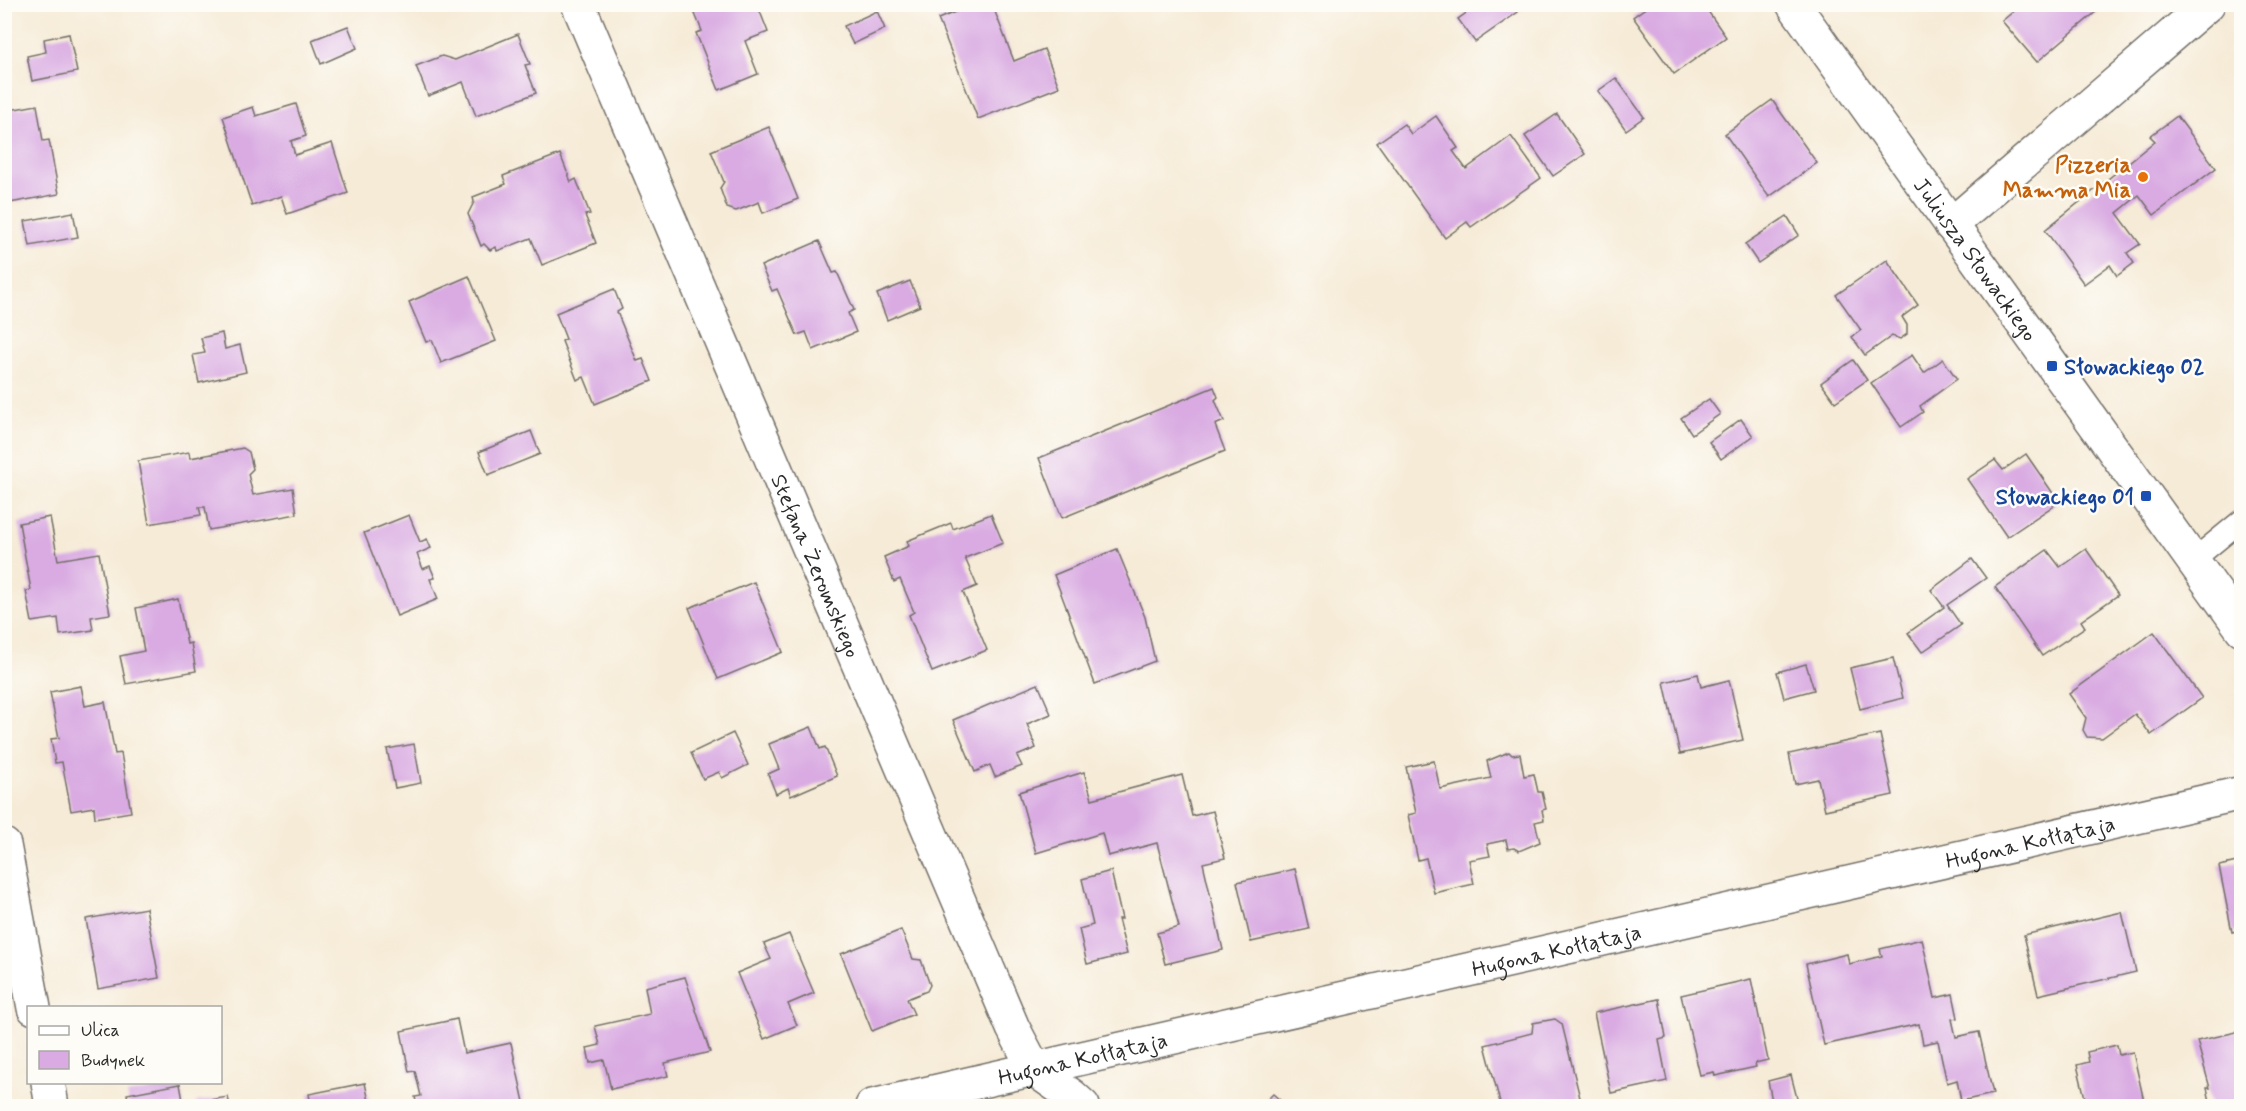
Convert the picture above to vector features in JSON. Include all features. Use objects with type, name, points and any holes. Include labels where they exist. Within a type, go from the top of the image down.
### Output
[{"type":"street","name":"Stefana Żeromskiego","points":[[578,4],[990,975],[1035,1071]]},
{"type":"street","name":"Juliusza Słowackiego","points":[[1793,4],[2241,629]]},
{"type":"street","points":[[1951,225],[2208,4]]},
{"type":"street","name":"Hugona Kołłątaja","points":[[872,1107],[2241,793]]},
{"type":"street","points":[[4,845],[10,901],[34,1006]]},
{"type":"street","points":[[1035,1071],[1072,1096],[1083,1107]]},
{"type":"street","points":[[48,1084],[52,1107]]},
{"type":"lane","points":[[2193,561],[2241,520]]},
{"type":"building","points":[[691,4],[757,4],[768,32],[745,41],[758,74],[719,90],[696,33],[702,31]]},
{"type":"building","points":[[975,4],[992,4],[1014,61],[1044,49],[1059,87],[978,119],[938,19]]},
{"type":"building","points":[[1479,4],[1513,4],[1518,12],[1475,42],[1458,19]]},
{"type":"building","points":[[1651,4],[1703,4],[1726,37],[1674,74],[1633,17]]},
{"type":"building","points":[[2021,5],[2104,5],[2037,62],[2002,21]]},
{"type":"building","points":[[877,11],[885,29],[853,44],[844,26]]},
{"type":"building","points":[[348,26],[357,48],[321,64],[312,40]]},
{"type":"building","points":[[69,34],[77,72],[32,81],[27,56],[46,52],[44,39]]},
{"type":"building","points":[[518,34],[530,64],[525,65],[536,93],[476,116],[463,82],[428,96],[416,66],[442,56],[455,60]]},
{"type":"building","points":[[1616,78],[1644,117],[1626,130],[1598,91]]},
{"type":"building","points":[[1772,100],[1817,163],[1769,197],[1725,134]]},
{"type":"building","points":[[296,104],[306,136],[291,141],[295,155],[332,143],[348,193],[287,214],[281,196],[252,206],[223,117],[253,107],[256,116]]},
{"type":"building","points":[[37,105],[43,141],[49,140],[59,194],[4,204],[4,111]]},
{"type":"building","points":[[1557,114],[1585,154],[1553,176],[1525,136]]},
{"type":"building","points":[[1436,116],[1458,148],[1453,151],[1466,169],[1511,136],[1541,178],[1471,227],[1467,222],[1445,238],[1377,143],[1404,124],[1411,134]]},
{"type":"building","points":[[2177,116],[2216,168],[2154,215],[2139,195],[2117,213],[2140,244],[2127,253],[2134,263],[2117,276],[2110,265],[2084,284],[2045,230],[2155,141],[2150,136]]},
{"type":"building","points":[[769,127],[798,199],[763,213],[759,202],[736,211],[727,208],[720,188],[724,182],[711,151]]},
{"type":"building","points":[[560,154],[571,182],[576,179],[590,214],[585,215],[596,243],[542,265],[531,238],[497,251],[496,247],[490,250],[484,244],[481,246],[468,214],[474,202],[473,197],[506,184],[503,176]]},
{"type":"building","points":[[73,212],[78,237],[30,246],[25,221]]},
{"type":"building","points":[[1787,216],[1799,235],[1758,263],[1745,244]]},
{"type":"building","points":[[819,241],[833,273],[837,272],[854,310],[848,313],[856,332],[813,350],[806,332],[797,335],[777,289],[772,291],[761,266]]},
{"type":"building","points":[[1887,260],[1918,305],[1902,317],[1907,325],[1907,334],[1900,339],[1892,336],[1865,355],[1852,337],[1861,330],[1836,295]]},
{"type":"building","points":[[469,276],[496,341],[441,363],[432,340],[426,342],[409,302]]},
{"type":"building","points":[[910,281],[920,306],[887,320],[877,294]]},
{"type":"building","points":[[614,289],[622,309],[617,312],[637,361],[643,359],[652,381],[595,404],[584,377],[577,380],[562,341],[566,339],[556,313]]},
{"type":"building","points":[[222,333],[225,349],[240,345],[246,372],[199,383],[193,355],[205,353],[201,338]]},
{"type":"building","points":[[1912,355],[1924,373],[1943,359],[1957,379],[1920,406],[1923,412],[1901,427],[1871,383]]},
{"type":"building","points":[[1853,360],[1867,380],[1835,402],[1821,383]]},
{"type":"building","points":[[1214,387],[1218,397],[1215,400],[1224,421],[1215,425],[1225,451],[1062,518],[1039,458]]},
{"type":"building","points":[[1709,399],[1720,414],[1692,434],[1681,418]]},
{"type":"building","points":[[1741,419],[1753,436],[1721,459],[1709,442]]},
{"type":"building","points":[[531,431],[540,454],[488,475],[479,452]]},
{"type":"building","points":[[243,448],[249,452],[253,469],[248,474],[253,495],[293,488],[297,514],[209,530],[205,507],[199,507],[201,515],[149,524],[138,461],[189,452],[190,458]]},
{"type":"building","points":[[2026,454],[2059,502],[2007,537],[1967,479],[1995,460],[2003,470]]},
{"type":"building","points":[[991,514],[1003,543],[965,558],[977,586],[963,592],[987,650],[932,672],[909,615],[914,612],[900,579],[894,582],[884,557],[909,546],[907,541],[951,523],[953,529]]},
{"type":"building","points":[[409,515],[420,542],[427,539],[431,548],[417,554],[423,569],[430,566],[435,578],[430,579],[438,599],[397,616],[364,533]]},
{"type":"building","points":[[50,517],[58,560],[99,553],[110,614],[91,617],[93,630],[60,635],[58,618],[32,622],[26,591],[31,590],[19,523]]},
{"type":"building","points":[[1117,549],[1145,617],[1155,661],[1095,684],[1054,575]]},
{"type":"building","points":[[2086,549],[2118,595],[2081,621],[2085,627],[2042,656],[1995,587],[2047,550],[2060,567]]},
{"type":"building","points":[[1972,559],[1986,578],[1947,605],[1961,625],[1922,652],[1908,633],[1944,607],[1931,590]]},
{"type":"building","points":[[754,582],[783,652],[718,679],[689,608]]},
{"type":"building","points":[[178,599],[187,644],[191,643],[196,671],[126,684],[120,656],[144,651],[136,608]]},
{"type":"building","points":[[2154,632],[2202,698],[2151,735],[2135,714],[2102,738],[2087,737],[2083,730],[2086,718],[2069,694]]},
{"type":"building","points":[[1893,658],[1903,698],[1860,709],[1850,668]]},
{"type":"building","points":[[1806,664],[1814,690],[1784,698],[1777,672]]},
{"type":"building","points":[[1698,674],[1701,687],[1729,680],[1743,740],[1680,754],[1664,682]]},
{"type":"building","points":[[1038,684],[1051,714],[1027,724],[1036,748],[1017,756],[1022,766],[995,777],[990,765],[975,772],[953,720]]},
{"type":"building","points":[[81,686],[85,706],[105,702],[115,754],[121,753],[131,812],[95,818],[94,807],[71,811],[62,762],[55,763],[51,739],[59,738],[50,692]]},
{"type":"building","points":[[811,727],[820,749],[825,747],[837,776],[791,796],[788,788],[776,794],[768,774],[779,769],[769,744]]},
{"type":"building","points":[[733,733],[748,765],[722,778],[719,772],[703,779],[691,753]]},
{"type":"building","points":[[1880,734],[1893,795],[1825,810],[1818,779],[1795,784],[1789,754]]},
{"type":"building","points":[[414,744],[421,783],[395,788],[387,749]]},
{"type":"building","points":[[1509,752],[1512,755],[1520,754],[1524,776],[1534,774],[1538,792],[1542,792],[1546,809],[1542,810],[1544,820],[1535,822],[1540,842],[1519,851],[1514,848],[1508,849],[1506,840],[1487,844],[1490,856],[1469,860],[1474,884],[1434,893],[1426,858],[1418,860],[1408,815],[1416,813],[1406,767],[1434,761],[1440,789],[1491,778],[1487,761]]},
{"type":"building","points":[[1084,772],[1092,799],[1182,775],[1192,816],[1213,811],[1225,858],[1203,863],[1223,950],[1165,964],[1157,933],[1179,927],[1157,843],[1108,856],[1102,833],[1036,853],[1019,792]]},
{"type":"building","points":[[2241,861],[2241,930],[2232,932],[2219,866]]},
{"type":"building","points":[[1295,869],[1309,929],[1251,942],[1237,882]]},
{"type":"building","points":[[1111,871],[1122,919],[1118,919],[1127,954],[1087,964],[1079,929],[1093,925],[1082,879]]},
{"type":"building","points":[[146,908],[159,978],[98,989],[86,919]]},
{"type":"building","points":[[2122,912],[2136,972],[2038,995],[2024,935]]},
{"type":"building","points":[[901,930],[913,959],[921,960],[930,985],[927,991],[907,999],[914,1014],[872,1031],[841,954]]},
{"type":"building","points":[[789,934],[814,993],[788,1004],[797,1025],[764,1039],[737,973],[771,959],[764,944]]},
{"type":"building","points":[[1922,939],[1935,998],[1953,994],[1958,1018],[1952,1019],[1956,1037],[1979,1032],[1993,1094],[1961,1101],[1957,1080],[1947,1083],[1938,1041],[1923,1044],[1919,1024],[1824,1045],[1806,964],[1847,954],[1849,964],[1882,956],[1880,949]]},
{"type":"building","points":[[685,977],[710,1052],[665,1063],[668,1076],[611,1089],[604,1060],[590,1063],[587,1048],[600,1045],[595,1026],[650,1014],[645,987]]},
{"type":"building","points":[[1751,979],[1768,1060],[1755,1063],[1756,1067],[1715,1076],[1714,1072],[1700,1075],[1681,995]]},
{"type":"building","points":[[1659,999],[1666,1038],[1659,1040],[1667,1081],[1611,1093],[1594,1013]]},
{"type":"building","points":[[457,1019],[464,1053],[511,1043],[524,1102],[504,1106],[417,1106],[415,1097],[421,1096],[415,1071],[409,1072],[401,1031]]},
{"type":"building","points":[[1555,1019],[1562,1024],[1580,1098],[1547,1106],[1501,1106],[1485,1045],[1532,1033],[1533,1023]]},
{"type":"building","points":[[2241,1031],[2241,1106],[2211,1106],[2207,1088],[2210,1088],[2197,1041]]},
{"type":"building","points":[[2117,1045],[2119,1055],[2133,1052],[2145,1106],[2087,1106],[2077,1065],[2089,1062],[2087,1052]]},
{"type":"building","points":[[1791,1075],[1799,1106],[1773,1106],[1768,1081]]},
{"type":"building","points":[[365,1083],[370,1106],[311,1106],[309,1094]]},
{"type":"building","points":[[180,1084],[184,1106],[129,1106],[127,1094]]},
{"type":"building","points":[[1273,1094],[1287,1106],[1261,1106]]},
{"type":"building","points":[[228,1097],[230,1106],[197,1106],[196,1102]]},
{"type":"place","name":"Pizzeria Mamma Mia","points":[[2143,177]]},
{"type":"place","name":"Słowackiego 02","points":[[2052,366]]},
{"type":"place","name":"Słowackiego 01","points":[[2146,496]]}]
